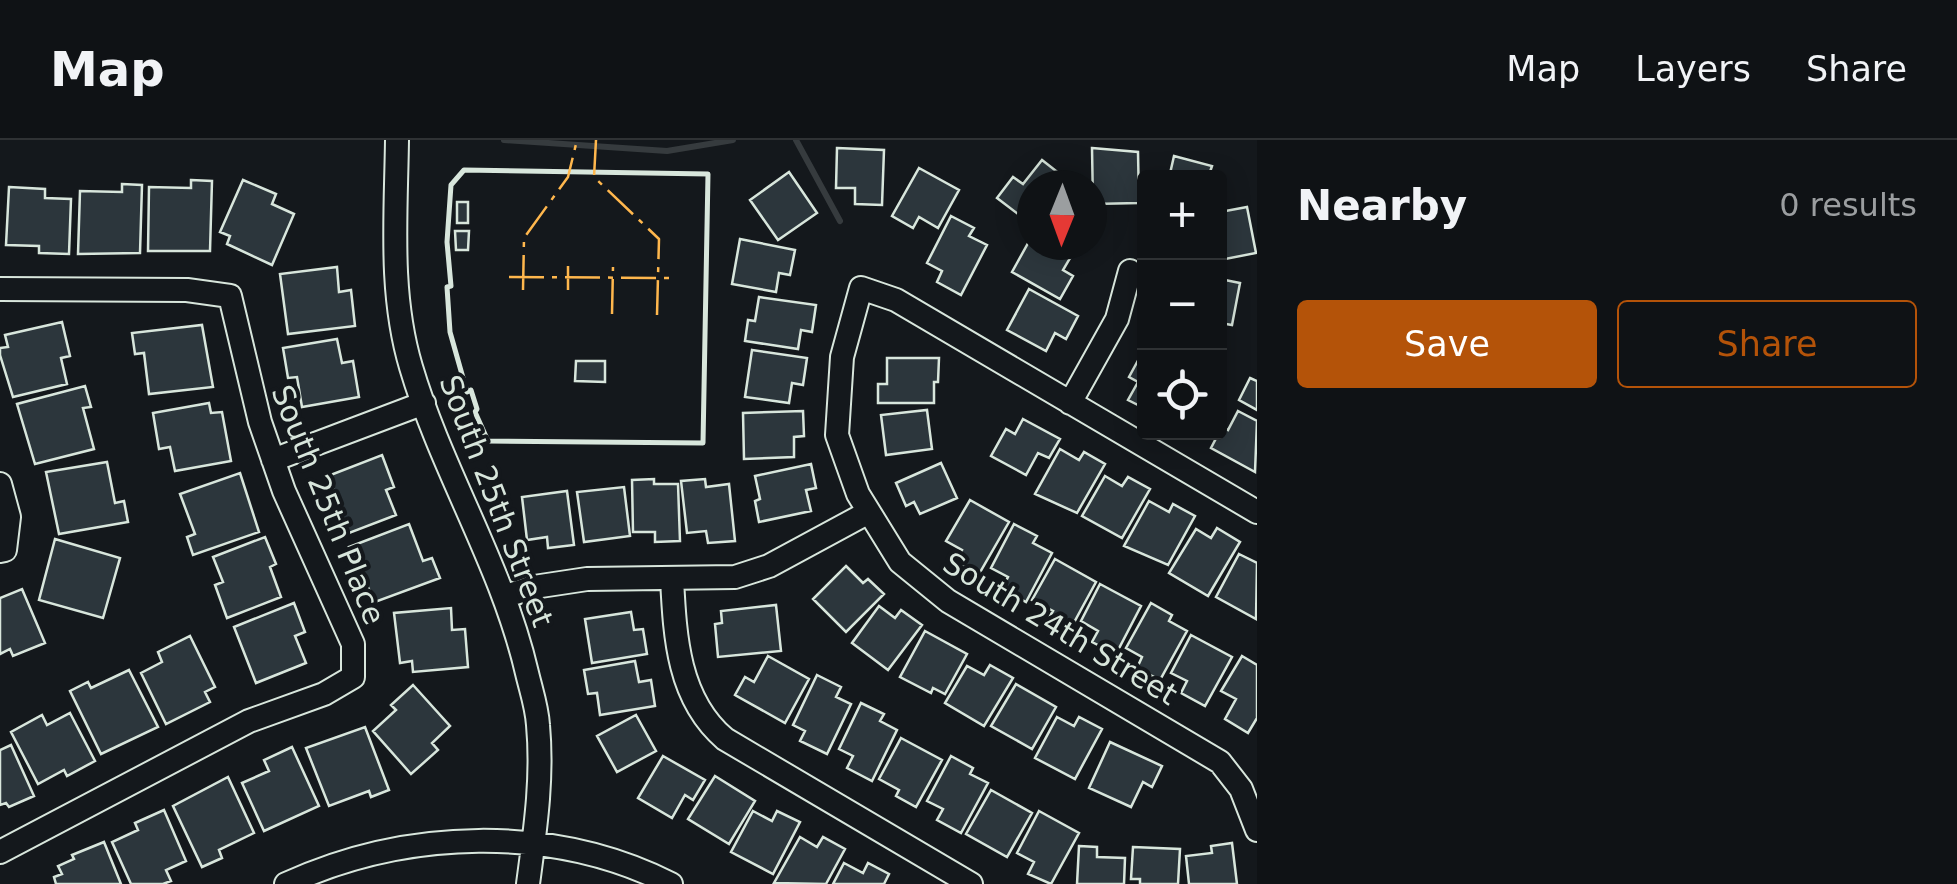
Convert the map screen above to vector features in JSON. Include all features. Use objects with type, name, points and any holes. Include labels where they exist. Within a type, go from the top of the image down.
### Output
[{"type":"street","name":"South 25th Street","points":[[397,145],[396,263],[400,318],[411,366],[436,439],[506,596],[538,720],[540,776],[528,884]]},
{"type":"street","points":[[1130,272],[1117,319],[1070,403],[1257,512]]},
{"type":"street","name":"South 24th Street","points":[[1070,403],[896,300],[860,288],[842,357],[837,435],[848,474],[867,514],[900,562],[935,592],[1220,762],[1241,788],[1257,830]]},
{"type":"street","name":"South 25th Place","points":[[0,289],[187,290],[230,296],[247,378],[273,460],[352,644],[353,677],[324,694],[249,721],[0,852]]},
{"type":"street","points":[[273,460],[424,403]]},
{"type":"street","points":[[0,484],[10,517],[3,551]]},
{"type":"street","points":[[506,596],[587,578],[717,579],[753,573],[867,514]]},
{"type":"street","points":[[672,579],[685,680],[708,724],[725,739],[971,884]]},
{"type":"street","points":[[286,884],[331,865],[411,846],[484,840],[533,844],[594,856],[648,872],[672,884]]},
{"type":"building","points":[[837,148],[884,150],[882,205],[855,204],[855,188],[836,188]]},
{"type":"building","points":[[1092,148],[1138,152],[1137,203],[1107,204],[1107,170],[1092,170]]},
{"type":"building","points":[[1174,156],[1212,166],[1211,170],[1171,170]]},
{"type":"building","points":[[1042,160],[1055,170],[1034,170]]},
{"type":"building","points":[[919,168],[959,190],[938,228],[919,217],[913,228],[892,216]]},
{"type":"building","points":[[789,172],[817,213],[778,240],[750,200]]},
{"type":"building","points":[[1013,177],[1017,180],[1017,213],[997,198]]},
{"type":"building","points":[[191,180],[212,181],[210,251],[148,251],[149,187],[191,188]]},
{"type":"building","points":[[243,180],[276,194],[272,204],[294,214],[272,265],[227,244],[230,236],[220,232]]},
{"type":"building","points":[[122,184],[142,185],[140,253],[78,254],[80,191],[122,192]]},
{"type":"building","points":[[9,187],[45,189],[45,198],[71,199],[69,254],[39,253],[39,246],[6,245]]},
{"type":"building","points":[[457,202],[468,202],[468,223],[457,223]]},
{"type":"building","points":[[1247,207],[1256,253],[1227,259],[1227,211]]},
{"type":"building","points":[[951,216],[974,228],[969,236],[987,245],[961,295],[937,282],[942,271],[927,263]]},
{"type":"building","points":[[455,231],[469,231],[468,250],[456,250]]},
{"type":"building","points":[[740,239],[795,250],[790,275],[779,273],[776,292],[732,284]]},
{"type":"building","points":[[1019,260],[1069,260],[1063,270],[1073,276],[1060,299],[1012,272]]},
{"type":"building","points":[[337,267],[339,292],[351,290],[355,326],[288,334],[280,274]]},
{"type":"building","points":[[1227,280],[1240,283],[1232,325],[1227,324]]},
{"type":"building","points":[[1029,289],[1078,316],[1066,339],[1055,333],[1046,351],[1007,330]]},
{"type":"building","points":[[759,297],[816,305],[812,332],[801,330],[798,349],[745,341],[748,320],[755,321]]},
{"type":"building","points":[[62,322],[70,356],[61,358],[67,384],[13,397],[0,355],[0,348],[8,347],[5,335]]},
{"type":"building","points":[[202,325],[213,387],[149,394],[144,353],[135,354],[132,333]]},
{"type":"building","points":[[337,339],[342,363],[353,361],[359,397],[302,407],[297,377],[288,378],[283,348]]},
{"type":"building","points":[[752,350],[807,358],[803,385],[792,383],[789,403],[745,397]]},
{"type":"building","points":[[887,358],[939,358],[934,403],[878,403],[878,384],[887,384]]},
{"type":"building","points":[[576,361],[605,361],[605,382],[575,381]]},
{"type":"building","points":[[1137,362],[1137,381],[1129,377]]},
{"type":"building","points":[[1250,378],[1257,381],[1257,410],[1239,400]]},
{"type":"building","points":[[1137,384],[1137,404],[1128,400]]},
{"type":"building","points":[[85,386],[91,407],[83,408],[94,449],[35,464],[17,404]]},
{"type":"building","points":[[209,403],[211,413],[222,412],[231,461],[175,471],[170,447],[159,449],[153,413]]},
{"type":"building","points":[[927,410],[932,449],[886,455],[881,415]]},
{"type":"building","points":[[803,411],[804,436],[794,437],[794,457],[744,459],[743,413]]},
{"type":"building","points":[[1238,411],[1257,421],[1255,472],[1211,448],[1215,440],[1227,440]]},
{"type":"building","points":[[1023,419],[1060,439],[1049,458],[1038,453],[1026,475],[991,456],[1006,429],[1015,434]]},
{"type":"building","points":[[1060,449],[1079,460],[1084,452],[1105,464],[1077,513],[1035,494]]},
{"type":"building","points":[[382,455],[394,487],[386,490],[396,515],[344,535],[334,508],[340,506],[328,476]]},
{"type":"building","points":[[107,462],[115,503],[124,501],[128,522],[59,534],[46,472]]},
{"type":"building","points":[[941,463],[957,498],[920,514],[914,502],[906,506],[896,483]]},
{"type":"building","points":[[811,464],[816,488],[806,490],[811,511],[759,522],[755,476]]},
{"type":"building","points":[[240,473],[259,532],[193,555],[187,537],[195,534],[180,494]]},
{"type":"building","points":[[1105,476],[1122,486],[1128,477],[1150,489],[1122,538],[1082,516]]},
{"type":"building","points":[[654,479],[654,484],[678,484],[680,541],[655,542],[655,532],[633,532],[632,480]]},
{"type":"building","points":[[705,479],[706,487],[729,484],[735,541],[708,543],[706,531],[687,533],[681,481]]},
{"type":"building","points":[[624,487],[630,536],[584,542],[577,492]]},
{"type":"building","points":[[567,491],[574,545],[548,548],[547,537],[527,540],[522,497]]},
{"type":"building","points":[[970,500],[1009,522],[979,574],[956,561],[962,550],[946,541]]},
{"type":"building","points":[[1149,501],[1169,512],[1173,504],[1195,516],[1168,565],[1124,546]]},
{"type":"building","points":[[409,524],[423,561],[432,558],[440,578],[375,602],[349,547]]},
{"type":"building","points":[[1014,524],[1037,536],[1033,543],[1052,553],[1026,602],[1002,589],[1008,577],[991,568]]},
{"type":"building","points":[[1217,528],[1240,542],[1208,596],[1169,573],[1196,529],[1211,538]]},
{"type":"building","points":[[265,537],[276,564],[270,567],[281,597],[227,618],[215,585],[223,582],[213,557]]},
{"type":"building","points":[[55,539],[120,558],[103,618],[39,600]]},
{"type":"building","points":[[1239,554],[1257,563],[1256,619],[1216,597]]},
{"type":"building","points":[[1055,559],[1096,582],[1071,628],[1050,616],[1053,611],[1032,600]]},
{"type":"building","points":[[846,566],[863,583],[868,579],[884,594],[846,632],[813,599]]},
{"type":"building","points":[[1100,584],[1141,606],[1116,654],[1092,642],[1098,631],[1081,621]]},
{"type":"building","points":[[22,589],[45,643],[13,656],[10,649],[0,654],[0,598]]},
{"type":"building","points":[[294,603],[305,632],[295,636],[306,663],[256,683],[234,627]]},
{"type":"building","points":[[1151,603],[1172,615],[1169,621],[1187,631],[1160,680],[1137,668],[1142,657],[1126,648]]},
{"type":"building","points":[[776,605],[781,651],[718,657],[715,624],[722,623],[721,611]]},
{"type":"building","points":[[879,606],[895,618],[901,610],[922,625],[888,670],[852,643]]},
{"type":"building","points":[[451,608],[452,630],[465,629],[468,667],[413,672],[412,661],[400,663],[394,613]]},
{"type":"building","points":[[631,612],[634,630],[643,629],[647,654],[592,663],[585,619]]},
{"type":"building","points":[[925,631],[967,654],[945,694],[933,688],[931,693],[900,677]]},
{"type":"building","points":[[1191,635],[1232,657],[1205,706],[1181,693],[1187,681],[1171,673]]},
{"type":"building","points":[[190,636],[215,687],[205,692],[210,702],[166,724],[141,673],[162,662],[158,652]]},
{"type":"building","points":[[768,656],[809,679],[785,723],[735,695],[745,677],[754,682]]},
{"type":"building","points":[[1242,656],[1257,665],[1257,718],[1248,733],[1225,719],[1236,699],[1221,691]]},
{"type":"building","points":[[635,661],[639,682],[651,680],[655,706],[600,715],[597,693],[588,694],[584,670]]},
{"type":"building","points":[[990,665],[1013,678],[984,726],[945,703],[967,666],[984,675]]},
{"type":"building","points":[[129,670],[158,727],[101,754],[70,691],[88,682],[91,688]]},
{"type":"building","points":[[817,675],[841,687],[836,697],[851,704],[827,754],[800,741],[805,731],[793,725]]},
{"type":"building","points":[[1016,684],[1056,707],[1032,749],[991,726]]},
{"type":"building","points":[[413,685],[450,726],[432,743],[438,750],[411,774],[373,731],[396,710],[391,705]]},
{"type":"building","points":[[861,703],[884,714],[880,721],[897,730],[872,781],[847,768],[853,756],[839,749]]},
{"type":"building","points":[[70,713],[95,761],[67,776],[64,770],[38,784],[11,732],[42,715],[47,725]]},
{"type":"building","points":[[636,715],[656,751],[617,772],[597,736]]},
{"type":"building","points":[[1057,717],[1074,726],[1079,717],[1102,729],[1075,779],[1035,758]]},
{"type":"building","points":[[365,727],[389,790],[371,797],[369,791],[329,806],[306,748]]},
{"type":"building","points":[[901,738],[942,760],[916,807],[896,796],[899,790],[879,779]]},
{"type":"building","points":[[1110,742],[1162,766],[1152,787],[1143,782],[1131,807],[1089,788]]},
{"type":"building","points":[[11,745],[34,796],[9,807],[6,803],[0,805],[0,750]]},
{"type":"building","points":[[292,747],[319,806],[264,831],[242,783],[269,771],[264,760]]},
{"type":"building","points":[[663,756],[705,780],[693,800],[685,795],[672,818],[638,798]]},
{"type":"building","points":[[951,756],[973,768],[970,774],[988,783],[961,833],[937,820],[943,809],[927,801]]},
{"type":"building","points":[[715,776],[755,801],[729,844],[688,819]]},
{"type":"building","points":[[228,777],[254,833],[219,850],[222,858],[202,867],[173,806]]},
{"type":"building","points":[[991,790],[1032,813],[1007,857],[966,834]]},
{"type":"building","points":[[164,810],[186,861],[166,870],[171,881],[131,884],[112,842],[138,830],[135,823]]},
{"type":"building","points":[[753,811],[772,821],[777,811],[800,822],[773,874],[731,852]]},
{"type":"building","points":[[1039,811],[1079,833],[1051,884],[1028,874],[1034,862],[1017,853]]},
{"type":"building","points":[[800,837],[817,847],[823,837],[845,849],[826,884],[774,883]]},
{"type":"building","points":[[104,842],[121,884],[56,884],[54,877],[62,874],[58,866],[74,859],[72,855]]},
{"type":"building","points":[[1232,843],[1237,884],[1189,884],[1186,856],[1212,853],[1211,846]]},
{"type":"building","points":[[1079,846],[1097,847],[1097,857],[1125,858],[1124,884],[1077,884]]},
{"type":"building","points":[[1133,847],[1180,849],[1178,884],[1140,884],[1140,879],[1131,879]]},
{"type":"building","points":[[844,863],[863,873],[868,863],[889,874],[884,884],[833,884]]},
{"type":"waterway","points":[[504,140],[667,151],[733,140]]},
{"type":"waterway","points":[[796,140],[840,221]]},
{"type":"wall","points":[[464,170],[708,174],[703,443],[488,441],[475,412],[471,390],[467,392],[450,332],[447,242],[451,185],[464,170]]},
{"type":"power","points":[[523,290],[524,238],[568,177],[577,140]]},
{"type":"power","points":[[596,140],[594,177],[659,239],[657,315]]},
{"type":"power","points":[[568,266],[568,290]]},
{"type":"power","points":[[612,314],[613,267]]},
{"type":"power","points":[[509,277],[669,278]]}]
